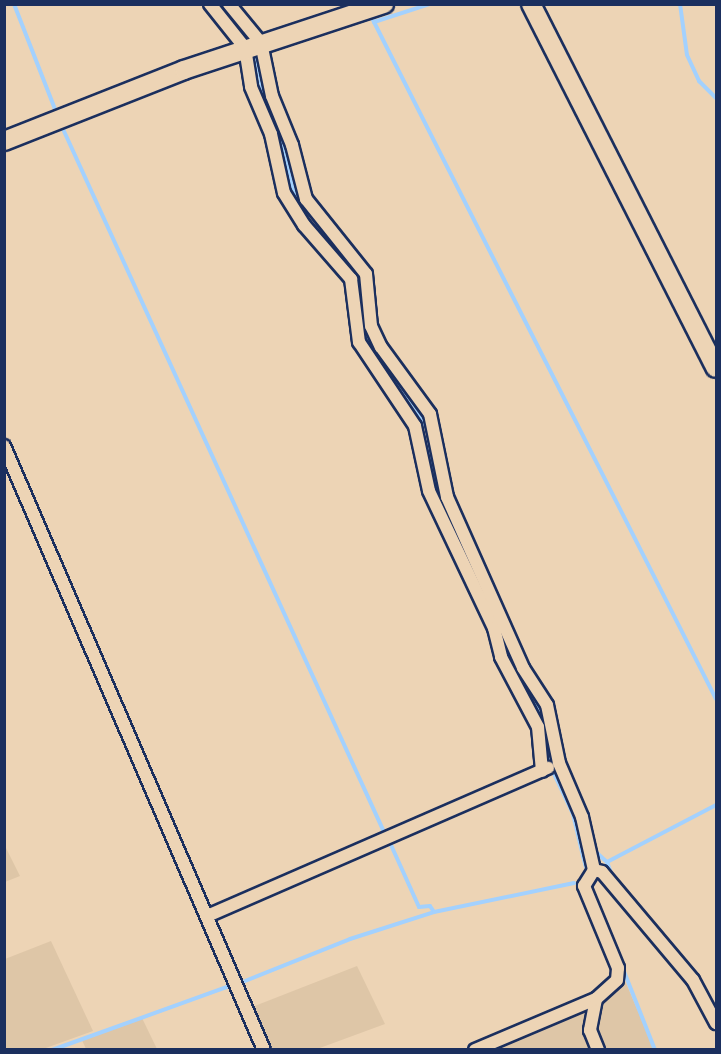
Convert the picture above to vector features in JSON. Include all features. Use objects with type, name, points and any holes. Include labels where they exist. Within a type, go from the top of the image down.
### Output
[{"type":"street","points":[[210,4],[253,45],[251,87],[271,134],[284,192],[304,225],[351,279],[359,342],[415,426],[429,491],[494,628],[501,657],[538,727],[542,771]]},
{"type":"street","points":[[229,4],[253,45],[286,129],[306,199],[366,274],[371,326],[381,347],[430,414],[447,497],[523,668],[547,705],[559,763],[582,818],[591,860],[584,886],[618,968],[617,980],[596,999],[475,1050]]},
{"type":"street","points":[[4,141],[253,45],[384,4]]},
{"type":"street","points":[[531,4],[717,368]]},
{"type":"street","points":[[4,446],[264,1050]]},
{"type":"street","points":[[207,915],[559,763]]},
{"type":"street","points":[[591,860],[693,980],[717,1023]]},
{"type":"street","points":[[596,999],[590,1030],[598,1050]]},
{"type":"shaded area","points":[[4,844],[20,876],[5,882],[4,882]]},
{"type":"shaded area","points":[[51,941],[93,1031],[43,1049],[5,1049],[5,959]]},
{"type":"shaded area","points":[[357,966],[385,1024],[317,1049],[267,1049],[252,1007]]},
{"type":"shaded area","points":[[623,976],[654,1049],[488,1050],[590,1006]]},
{"type":"shaded area","points":[[142,1018],[157,1049],[86,1049],[82,1040]]},
{"type":"waterway","points":[[14,4],[55,109]]},
{"type":"waterway","points":[[218,4],[241,27]]},
{"type":"waterway","points":[[370,14],[374,22],[430,4]]},
{"type":"waterway","points":[[680,4],[687,55],[699,81],[716,98]]},
{"type":"waterway","points":[[374,22],[716,699]]},
{"type":"waterway","points":[[256,54],[264,99],[279,132],[293,190],[362,284],[362,326],[375,352],[416,408],[428,431],[435,487],[460,541]]},
{"type":"waterway","points":[[63,129],[384,832]]},
{"type":"waterway","points":[[512,658],[544,720]]},
{"type":"waterway","points":[[549,742],[549,763],[573,814],[583,856],[597,853],[607,862],[612,876]]},
{"type":"waterway","points":[[607,862],[716,805]]},
{"type":"waterway","points":[[391,845],[419,907],[430,906],[434,912]]},
{"type":"waterway","points":[[583,856],[586,867]]},
{"type":"waterway","points":[[245,981],[350,939],[434,912],[574,883]]},
{"type":"waterway","points":[[623,969],[655,1050]]},
{"type":"waterway","points":[[52,1050],[230,986]]}]
